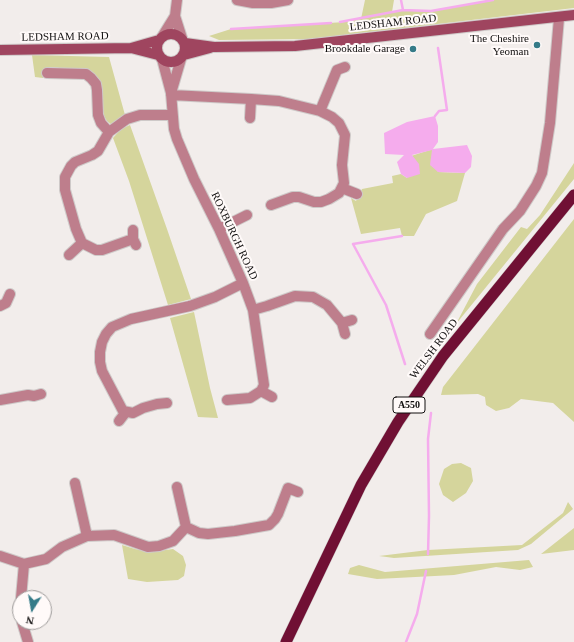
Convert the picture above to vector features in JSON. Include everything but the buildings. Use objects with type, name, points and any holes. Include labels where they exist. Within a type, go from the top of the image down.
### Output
[{"type":"highway","name":"WELSH ROAD","points":[[286,642],[361,485],[398,422],[443,356],[574,195]]},
{"type":"main road","name":"LEDSHAM ROAD","points":[[0,50],[131,48],[161,38],[168,34],[173,34],[184,40],[214,47],[295,46],[559,18],[574,15]]},
{"type":"main road","points":[[160,57],[157,50],[161,38]]},
{"type":"main road","points":[[183,57],[186,48],[184,40]]},
{"type":"main road","name":"LEDSHAM ROAD","points":[[131,48],[160,57],[167,62],[172,63],[183,57],[214,47]]},
{"type":"street","points":[[161,38],[175,16],[177,0]]},
{"type":"street","points":[[237,0],[253,3],[288,0]]},
{"type":"street","points":[[175,16],[184,40]]},
{"type":"street","name":"WELSH ROAD","points":[[430,334],[503,229],[520,211],[536,186],[542,173],[550,123],[559,18]]},
{"type":"street","name":"ROXBURGH ROAD","points":[[160,57],[171,94],[172,115],[176,140],[219,229],[243,283],[253,310],[264,385],[261,391]]},
{"type":"street","name":"ROXBURGH ROAD","points":[[171,94],[183,57]]},
{"type":"street","points":[[320,112],[338,66]]},
{"type":"street","points":[[46,73],[86,74],[91,78],[96,84],[98,115],[101,123],[109,132]]},
{"type":"street","points":[[171,94],[279,101],[320,112],[339,123],[345,135],[342,165],[344,183],[339,193],[321,202],[314,202],[299,197],[293,197],[271,205]]},
{"type":"street","points":[[250,118],[251,99]]},
{"type":"street","points":[[134,238],[102,250],[96,250],[82,243],[76,229],[65,190],[65,177],[71,166],[98,151],[109,132],[127,119],[140,115],[172,115]]},
{"type":"street","points":[[342,188],[357,194]]},
{"type":"street","points":[[219,229],[247,215]]},
{"type":"street","points":[[69,255],[82,243]]},
{"type":"street","points":[[167,403],[143,408],[133,413],[123,411],[102,371],[100,362],[102,342],[106,334],[112,327],[131,319],[190,306],[214,297],[243,283]]},
{"type":"street","points":[[253,310],[295,296],[304,295],[313,297],[321,300],[327,305],[342,323],[345,334]]},
{"type":"street","points":[[342,323],[352,320]]},
{"type":"street","points":[[227,400],[250,398],[261,391],[272,397]]},
{"type":"street","points":[[0,400],[28,395],[37,398]]},
{"type":"street","points":[[119,420],[126,412]]},
{"type":"street","points":[[75,483],[87,536]]},
{"type":"street","points":[[186,527],[199,533],[208,534],[269,525],[278,514],[284,486],[298,492]]},
{"type":"street","points":[[177,487],[186,527]]},
{"type":"street","points":[[0,556],[24,564],[46,559],[62,547],[87,536],[114,535],[148,547],[159,546],[173,541],[186,527]]},
{"type":"street","points":[[22,590],[24,564]]},
{"type":"street","points":[[24,630],[28,642]]},
{"type":"green space","points":[[365,0],[394,0],[392,12],[403,10],[431,11],[493,0],[574,0],[574,8],[309,39],[219,40],[209,36],[231,29],[345,22],[361,19]]},
{"type":"green space","points":[[32,55],[109,57],[125,115],[112,125],[107,121],[102,113],[86,71],[51,67],[46,68],[43,78],[35,77]]},
{"type":"green space","points":[[130,125],[191,299],[168,305],[129,181],[113,138],[121,129]]},
{"type":"green space","points":[[433,149],[438,172],[465,173],[457,201],[426,214],[414,236],[402,236],[400,228],[361,234],[351,198],[356,201],[362,189],[393,183],[392,176],[401,174],[407,178],[411,156]]},
{"type":"green space","points":[[574,163],[574,179],[456,324],[477,284],[521,227],[527,229],[540,215]]},
{"type":"green space","points":[[574,219],[574,422],[553,403],[521,399],[509,408],[496,411],[486,405],[485,397],[478,394],[441,395],[443,387]]},
{"type":"green space","points":[[194,312],[218,418],[198,417],[170,318]]},
{"type":"green space","points":[[461,463],[471,468],[473,481],[466,493],[453,502],[443,495],[439,484],[444,469],[452,464]]},
{"type":"green space","points":[[568,502],[573,509],[531,544],[518,550],[394,558],[379,556],[428,550],[522,545],[563,513]]},
{"type":"green space","points":[[574,528],[574,550],[541,554]]},
{"type":"green space","points":[[122,545],[151,552],[173,549],[183,556],[186,565],[184,576],[178,580],[147,582],[128,579]]},
{"type":"green space","points":[[529,560],[533,567],[520,570],[496,567],[454,575],[377,579],[348,574],[350,568],[359,565],[385,572]]},
{"type":"shaded area","points":[[435,116],[438,126],[438,142],[433,149],[467,145],[472,156],[471,167],[465,173],[438,172],[430,165],[432,150],[412,155],[419,164],[420,174],[407,178],[401,174],[397,162],[404,155],[385,154],[384,133],[407,122]]},
{"type":"waterway","points":[[340,22],[403,10],[401,0]]},
{"type":"waterway","points":[[403,10],[431,11],[493,0]]},
{"type":"waterway","points":[[231,29],[331,23]]},
{"type":"waterway","points":[[435,116],[439,111],[447,110],[438,48]]},
{"type":"waterway","points":[[402,236],[353,244],[386,305],[405,364]]},
{"type":"waterway","points":[[428,554],[428,439],[431,413]]},
{"type":"waterway","points":[[406,642],[417,614],[426,571]]},
{"type":"place","name":"The Cheshire Yeoman","points":[[537,45]]},
{"type":"place","name":"Brookdale Garage","points":[[413,49]]}]
